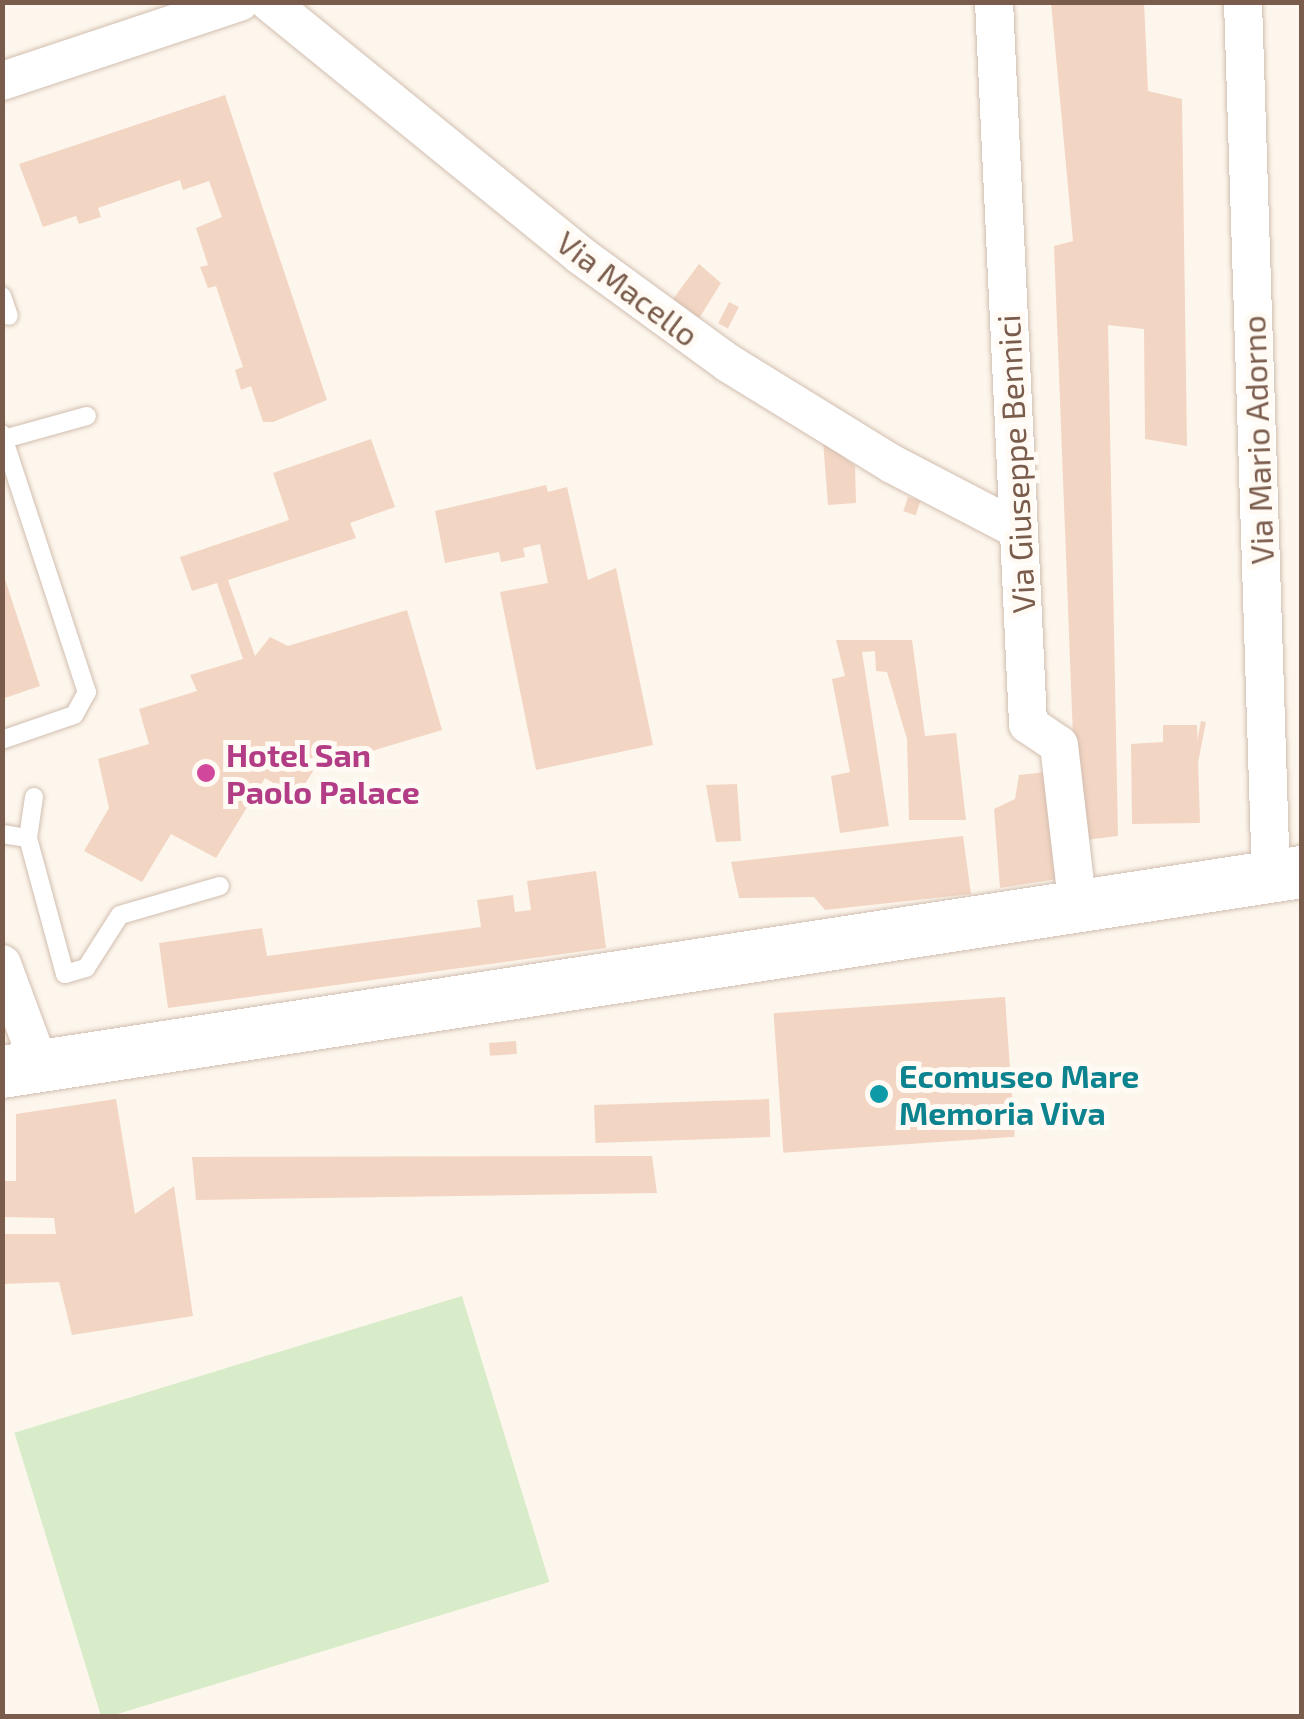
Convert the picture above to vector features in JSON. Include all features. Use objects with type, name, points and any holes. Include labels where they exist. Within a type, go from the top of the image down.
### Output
[{"type":"main road","points":[[21,1070],[1290,874]]},
{"type":"street","points":[[2,81],[240,2]]},
{"type":"street","name":"Via Macello","points":[[269,2],[580,254],[728,363],[892,464],[1017,529]]},
{"type":"street","name":"Via Giuseppe Bennici","points":[[994,2],[1028,724],[1059,744],[1078,908]]},
{"type":"street","name":"Via Mario Adorno","points":[[1243,2],[1290,874]]},
{"type":"street","points":[[2,964],[21,1070]]},
{"type":"lane","points":[[2,296],[9,316]]},
{"type":"lane","points":[[2,740],[74,716],[87,692],[3,437],[87,416]]},
{"type":"lane","points":[[34,796],[28,838],[65,974],[86,968],[120,915],[220,886]]},
{"type":"lane","points":[[2,834],[28,838]]},
{"type":"green space","points":[[462,1296],[549,1582],[101,1716],[14,1433]]},
{"type":"building","points":[[1051,2],[1144,2],[1148,91],[1182,99],[1187,446],[1145,439],[1144,329],[1108,325],[1118,836],[1077,841],[1054,246],[1073,241]]},
{"type":"building","points":[[225,95],[327,400],[273,422],[263,422],[251,386],[241,390],[235,370],[243,367],[216,286],[208,288],[200,267],[208,265],[196,228],[222,217],[209,181],[183,190],[180,180],[98,208],[101,217],[79,224],[76,216],[43,227],[19,164]]},
{"type":"building","points":[[699,264],[721,283],[698,320],[670,303]]},
{"type":"building","points":[[729,302],[739,307],[728,328],[718,323]]},
{"type":"building","name":"Hotel San Paolo Palace","points":[[371,439],[395,507],[350,523],[356,538],[228,580],[255,656],[270,637],[288,646],[407,610],[442,730],[315,768],[305,784],[283,789],[265,778],[216,858],[171,834],[142,882],[84,851],[109,808],[98,759],[149,744],[139,709],[197,691],[190,675],[243,659],[217,583],[192,591],[180,557],[289,520],[273,473]]},
{"type":"building","points":[[823,441],[855,466],[856,503],[828,505]]},
{"type":"building","points":[[546,485],[548,492],[567,487],[588,580],[616,568],[653,745],[536,770],[500,592],[548,583],[540,544],[523,548],[525,557],[501,562],[499,552],[445,563],[435,511]]},
{"type":"building","points":[[908,497],[920,501],[916,515],[903,511]]},
{"type":"building","points":[[2,570],[40,686],[2,699]]},
{"type":"building","points":[[836,640],[912,640],[925,736],[956,733],[966,820],[909,820],[907,739],[887,672],[876,671],[875,651],[862,652],[889,826],[840,833],[831,776],[850,772],[832,679],[845,676]]},
{"type":"building","points":[[1201,721],[1206,722],[1187,817],[1182,816]]},
{"type":"building","points":[[1163,725],[1197,725],[1200,823],[1132,824],[1131,744],[1163,742]]},
{"type":"building","points":[[1055,771],[1064,878],[1000,888],[994,809],[1015,799],[1019,775]]},
{"type":"building","points":[[737,784],[741,841],[716,842],[706,785]]},
{"type":"building","points":[[963,836],[971,894],[825,910],[814,897],[739,898],[731,862]]},
{"type":"building","points":[[596,871],[606,948],[168,1008],[159,943],[262,928],[267,956],[481,927],[477,900],[513,895],[515,912],[531,910],[527,881]]},
{"type":"building","points":[[1005,997],[1015,1137],[783,1153],[774,1013]]},
{"type":"building","points":[[516,1041],[517,1054],[490,1056],[489,1043]]},
{"type":"building","points":[[116,1099],[135,1214],[174,1186],[193,1316],[72,1335],[59,1282],[2,1284],[2,1234],[56,1234],[54,1218],[2,1217],[2,1181],[16,1181],[16,1114]]},
{"type":"building","points":[[769,1099],[770,1137],[595,1143],[594,1105]]},
{"type":"building","points":[[652,1156],[657,1193],[196,1200],[192,1157]]},
{"type":"place","name":"Hotel San Paolo Palace","points":[[206,773]]},
{"type":"place","name":"Ecomuseo Mare Memoria Viva","points":[[879,1094]]}]
